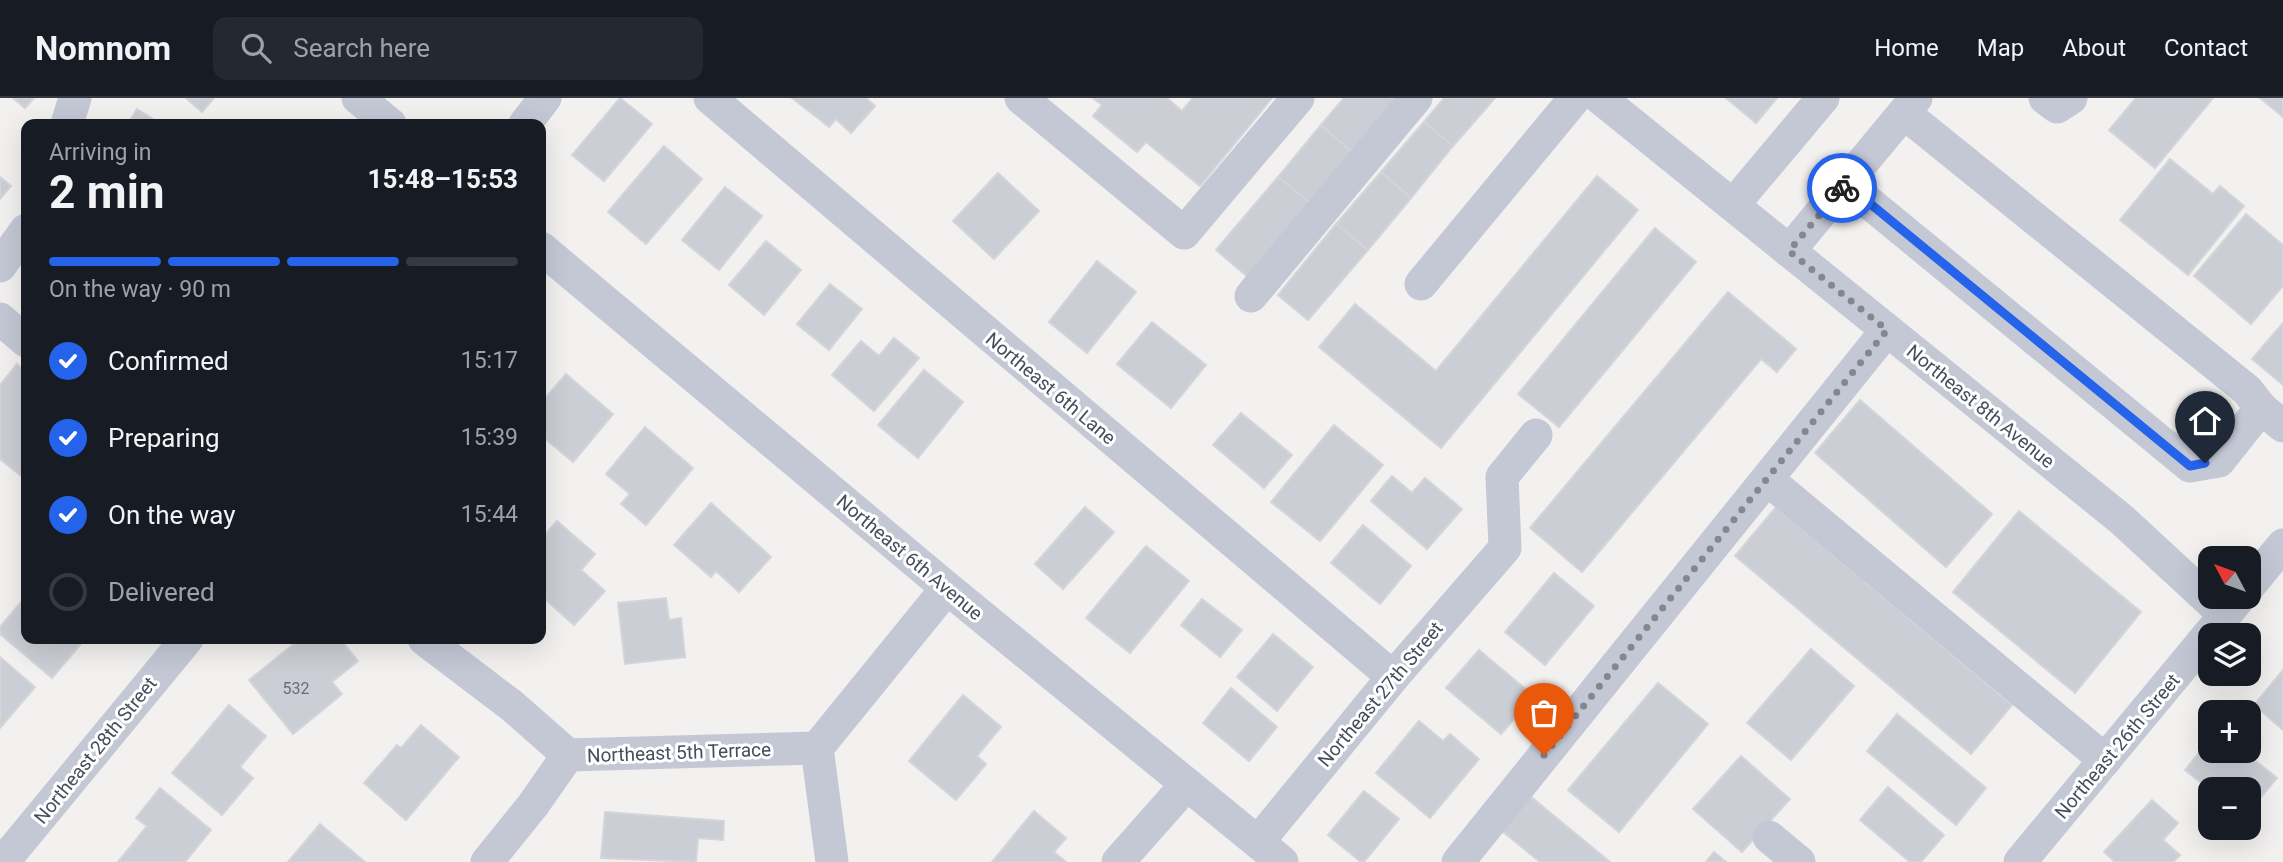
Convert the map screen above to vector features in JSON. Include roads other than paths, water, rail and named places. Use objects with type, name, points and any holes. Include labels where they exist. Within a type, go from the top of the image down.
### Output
[{"type":"street","points":[[69,119],[75,98]]},
{"type":"street","points":[[358,98],[384,119]]},
{"type":"street","points":[[529,119],[545,98]]},
{"type":"street","name":"Northeast 6th Lane","points":[[710,98],[1393,677]]},
{"type":"street","points":[[1021,98],[1184,233],[1297,98]]},
{"type":"street","points":[[1251,296],[1416,98]]},
{"type":"street","points":[[1420,284],[1575,98]]},
{"type":"street","name":"Northeast 8th Avenue","points":[[1600,98],[2198,579]]},
{"type":"street","points":[[1733,205],[1823,98]]},
{"type":"street","points":[[2045,98],[2057,107],[2071,98]]},
{"type":"street","points":[[1789,251],[1845,183],[1910,105],[2247,390],[2272,417],[2219,461],[2190,466],[1845,183]]},
{"type":"street","points":[[0,266],[21,237]]},
{"type":"street","name":"Northeast 6th Avenue","points":[[546,252],[947,588],[1270,852]]},
{"type":"street","points":[[0,319],[21,337]]},
{"type":"street","points":[[1458,862],[1887,330]]},
{"type":"street","name":"Northeast 27th Street","points":[[1270,852],[1393,677],[1505,548],[1502,477],[1536,435]]},
{"type":"street","points":[[1768,479],[2105,760]]},
{"type":"street","points":[[2261,572],[2283,545]]},
{"type":"street","points":[[832,862],[817,748],[947,588]]},
{"type":"street","name":"Northeast 26th Street","points":[[2020,862],[2231,609]]},
{"type":"street","name":"Northeast 28th Street","points":[[3,862],[183,644]]},
{"type":"street","name":"Northeast 5th Terrace","points":[[431,644],[511,705],[568,755],[817,748]]},
{"type":"street","points":[[486,862],[533,805],[568,755]]},
{"type":"street","points":[[1118,862],[1187,784]]},
{"type":"street","points":[[1769,837],[1798,862]]}]
